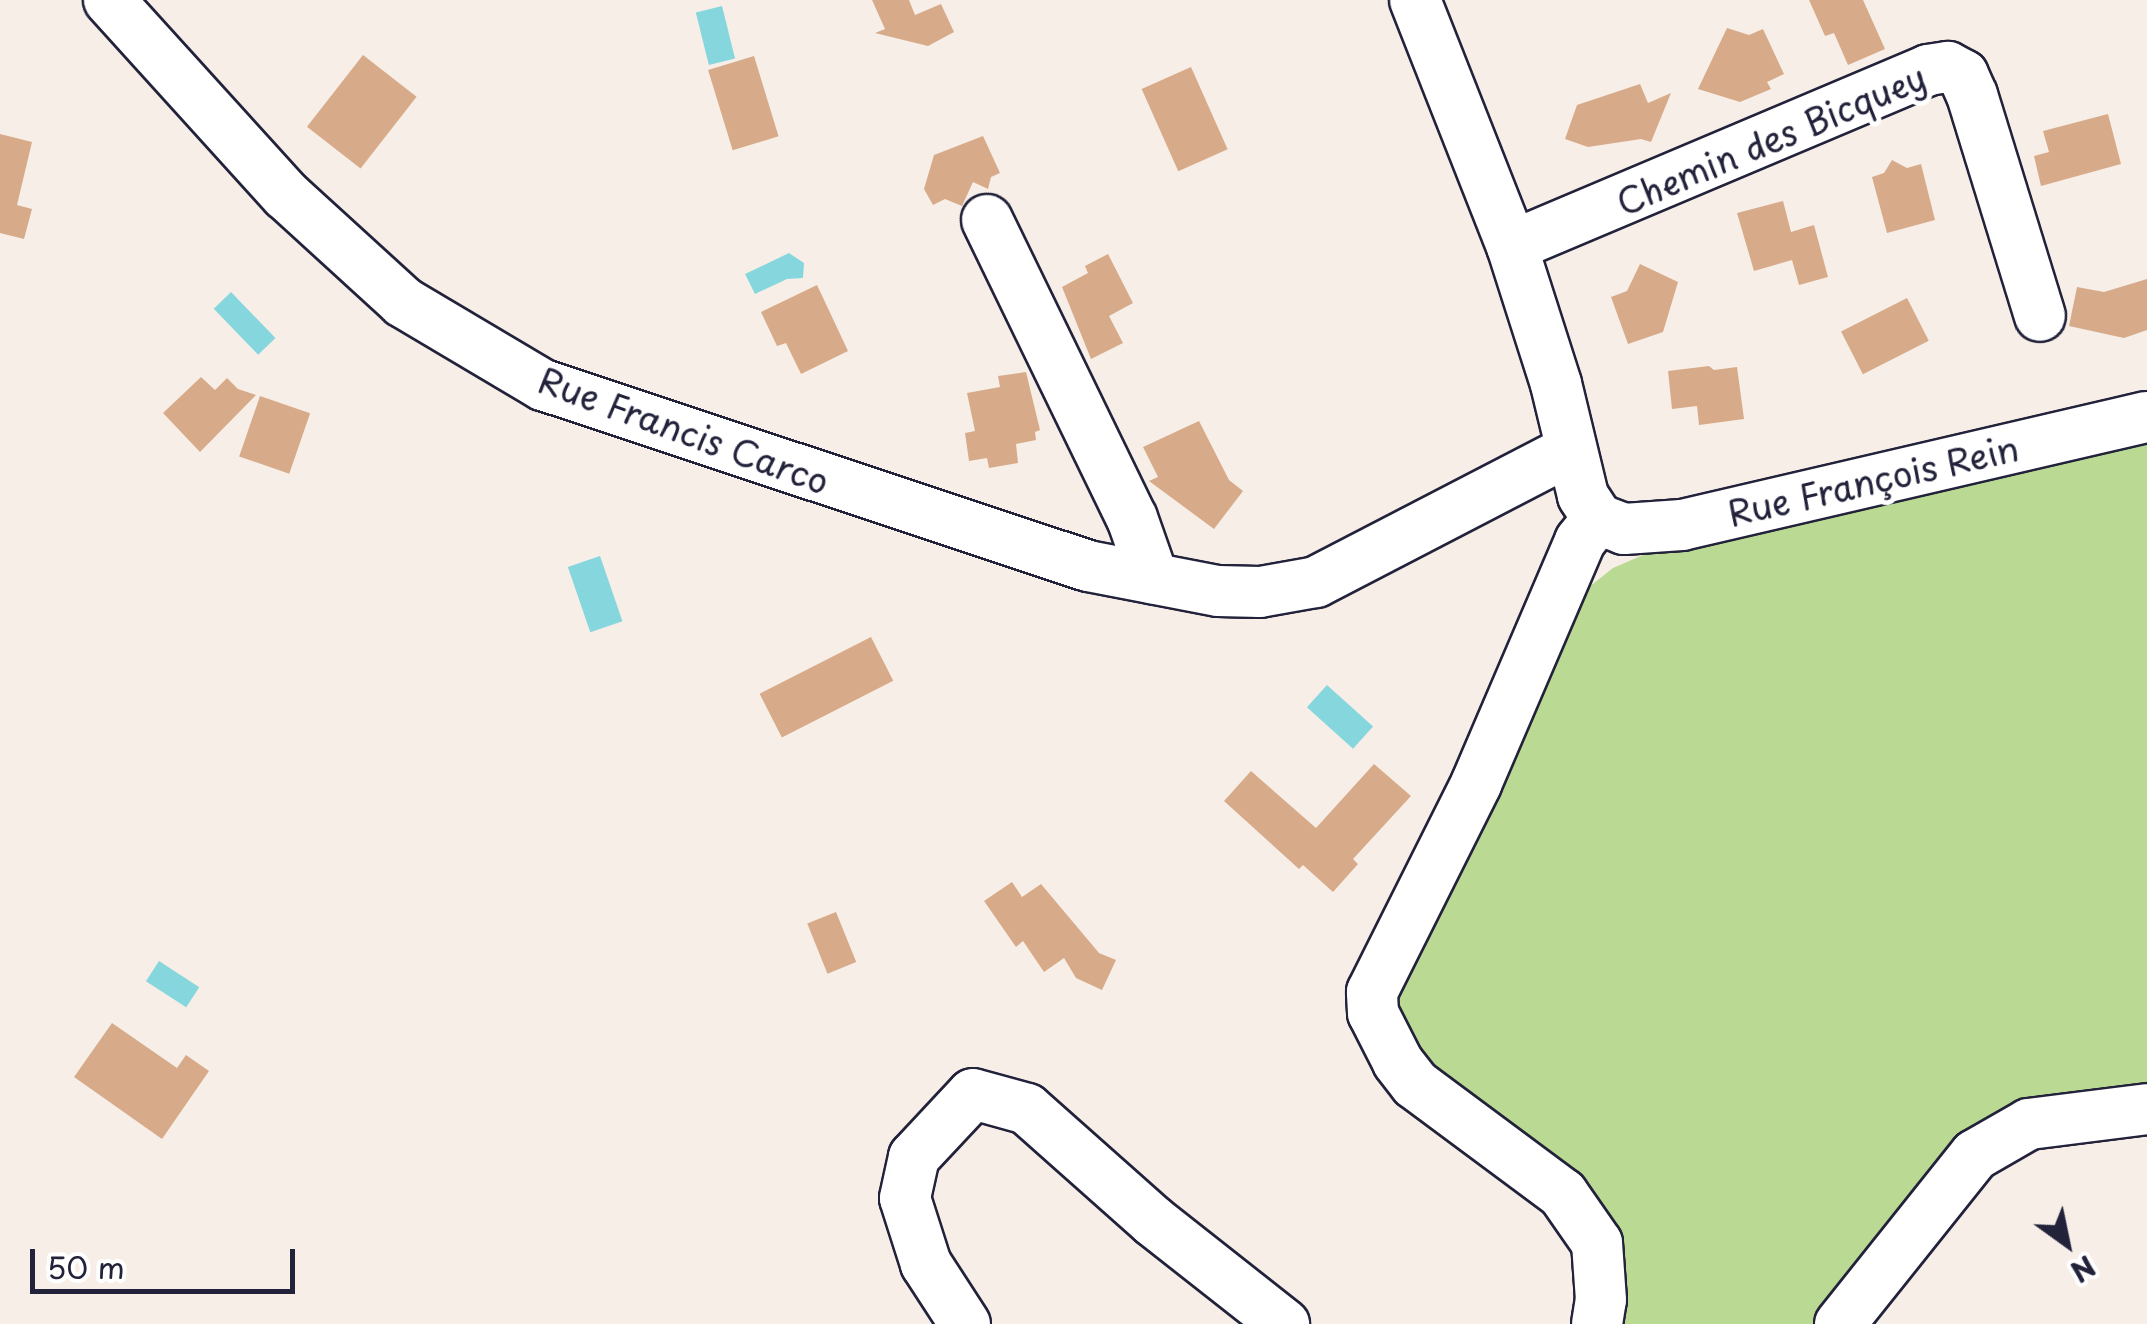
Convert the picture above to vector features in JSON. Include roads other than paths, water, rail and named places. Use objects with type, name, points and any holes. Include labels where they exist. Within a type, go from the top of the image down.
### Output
[{"type":"street","name":"Rue Francis Carco","points":[[109,0],[286,195],[403,302],[542,385],[1088,566],[1246,592],[1316,582],[1571,450]]},
{"type":"street","points":[[1414,0],[1512,246],[1556,384],[1583,496],[1598,520],[1580,541],[1476,784],[1372,992],[1372,1012],[1398,1062],[1415,1084],[1563,1194],[1597,1243],[1601,1300],[1597,1324]]},
{"type":"street","name":"Chemin des Bicquey","points":[[1512,246],[1928,70],[1948,67],[1963,76],[1972,95],[2040,316]]},
{"type":"street","points":[[987,220],[1132,518],[1152,578]]},
{"type":"street","name":"Rue François Rein","points":[[1598,520],[1624,529],[1682,525],[2147,417]]},
{"type":"street","points":[[965,1324],[926,1264],[905,1198],[914,1158],[973,1094],[1026,1109],[1153,1220],[1284,1324]]},
{"type":"street","points":[[1840,1324],[1975,1154],[2029,1124],[2147,1109]]},
{"type":"water","points":[[722,6],[735,58],[709,65],[696,13]]},
{"type":"water","points":[[789,253],[804,263],[803,278],[787,279],[755,294],[745,274]]},
{"type":"water","points":[[231,292],[275,338],[258,355],[214,309]]},
{"type":"water","points":[[600,556],[622,621],[590,632],[568,567]]},
{"type":"water","points":[[1327,685],[1373,726],[1353,749],[1307,707]]},
{"type":"water","points":[[159,961],[199,987],[186,1007],[146,981]]}]
